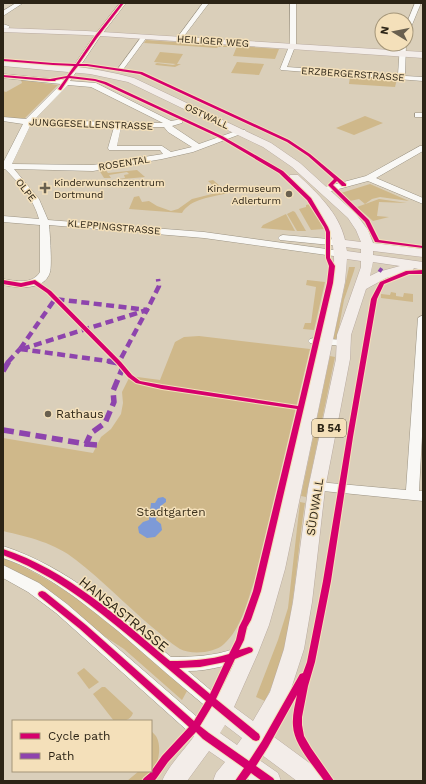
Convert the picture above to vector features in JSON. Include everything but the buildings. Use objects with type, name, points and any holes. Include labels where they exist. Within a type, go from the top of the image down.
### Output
[{"type":"main road","name":"HEILIGER WEG","points":[[4,27],[374,49]]},
{"type":"main road","name":"HEILIGER WEG","points":[[100,33],[144,37],[180,38]]},
{"type":"main road","name":"HEILIGER WEG","points":[[413,52],[423,54]]},
{"type":"main road","name":"OSTWALL","points":[[3,63],[70,75]]},
{"type":"main road","name":"OSTWALL","points":[[3,68],[70,75],[105,73],[131,80],[237,134],[282,154],[324,190],[358,224],[366,239],[368,253]]},
{"type":"main road","name":"OSTWALL","points":[[237,134],[273,158],[316,198],[336,227],[340,237],[340,249]]},
{"type":"main road","points":[[340,249],[368,253],[422,266]]},
{"type":"main road","name":"SÜDWALL","points":[[206,736],[221,709],[249,650],[265,608],[274,575],[320,341],[340,277],[342,262],[340,249]]},
{"type":"main road","points":[[368,253],[423,253]]},
{"type":"main road","name":"SÜDWALL","points":[[240,759],[256,737],[280,693],[293,651],[318,486],[343,359],[344,335],[368,253]]},
{"type":"main road","points":[[359,288],[391,271],[422,266]]},
{"type":"main road","points":[[221,709],[315,781]]},
{"type":"main road","points":[[206,736],[270,781]]},
{"type":"main road","name":"B 54","points":[[173,781],[183,770],[206,736]]},
{"type":"main road","name":"B 54","points":[[224,781],[240,759]]},
{"type":"street","points":[[4,12],[20,3]]},
{"type":"street","name":"OLPE","points":[[3,282],[21,285],[35,282],[42,277],[45,272],[44,221],[37,203],[5,166],[28,122],[70,75],[123,3]]},
{"type":"street","points":[[180,38],[206,3]]},
{"type":"street","points":[[293,3],[293,45]]},
{"type":"street","points":[[414,13],[418,3]]},
{"type":"street","points":[[120,70],[144,37]]},
{"type":"street","name":"ERZBERGERSTRASSE","points":[[293,45],[283,69],[423,79]]},
{"type":"street","points":[[401,77],[403,52]]},
{"type":"street","name":"OSTWALL","points":[[3,76],[70,75],[167,121],[167,125],[171,130],[198,147]]},
{"type":"street","name":"JUNGGESELLENSTRASSE","points":[[3,120],[118,125],[167,125],[179,121]]},
{"type":"street","points":[[118,125],[112,148],[162,148],[170,155]]},
{"type":"street","name":"ROSENTAL","points":[[5,166],[93,168],[170,155],[237,134]]},
{"type":"street","points":[[324,190],[369,178],[423,148]]},
{"type":"street","points":[[369,178],[423,200]]},
{"type":"street","name":"KLEPPINGSTRASSE","points":[[3,219],[44,221],[225,238],[239,241],[340,249]]},
{"type":"street","points":[[318,486],[418,496],[423,318]]},
{"type":"street","points":[[320,341],[344,343]]},
{"type":"street","name":"HANSASTRASSE","points":[[3,552],[34,564],[61,579],[84,595],[221,709]]},
{"type":"street","points":[[3,571],[18,577],[84,627],[206,736]]},
{"type":"street","points":[[168,664],[199,665],[224,660],[249,650]]},
{"type":"green space","points":[[146,40],[232,46],[217,48],[144,43]]},
{"type":"green space","points":[[237,46],[279,49],[275,59],[233,56]]},
{"type":"green space","points":[[160,52],[183,54],[177,64],[181,64],[175,67],[156,65],[155,64],[157,63],[176,64],[154,62]]},
{"type":"green space","points":[[237,62],[264,64],[259,75],[231,73]]},
{"type":"green space","points":[[350,76],[397,79],[395,87],[349,84]]},
{"type":"green space","points":[[21,80],[58,85],[25,118],[3,118],[3,91],[6,92],[22,83]]},
{"type":"green space","points":[[365,116],[383,123],[354,135],[336,128]]},
{"type":"green space","points":[[105,169],[108,173],[137,170],[145,177],[112,180],[125,178],[124,175],[129,174],[127,172],[109,175],[111,178],[104,178],[99,170]]},
{"type":"green space","points":[[213,180],[228,193],[197,201],[186,208],[182,213],[129,209],[134,197],[139,196],[142,202],[149,201],[157,206],[171,211],[178,209],[192,199],[220,192],[208,181]]},
{"type":"green space","points":[[370,184],[409,201],[380,197],[372,199],[365,204],[359,199],[350,201],[341,193]]},
{"type":"green space","points":[[379,199],[407,203],[379,202],[377,216],[389,217],[373,221],[357,207]]},
{"type":"green space","points":[[311,204],[324,229],[311,230],[299,209]]},
{"type":"green space","points":[[293,211],[306,231],[297,231],[287,214]]},
{"type":"green space","points":[[286,214],[295,231],[261,228],[263,225]]},
{"type":"green space","points":[[349,267],[355,267],[344,300],[337,338],[333,340]]},
{"type":"green space","points":[[307,280],[325,282],[314,330],[303,329],[305,323],[311,323],[316,287],[306,285]]},
{"type":"green space","points":[[391,292],[396,293],[396,296],[403,297],[404,293],[413,294],[413,302],[381,298],[381,294],[390,295]]},
{"type":"green space","name":"Stadtgarten","points":[[199,336],[310,349],[254,582],[246,606],[235,631],[224,644],[209,651],[190,652],[180,649],[173,644],[68,554],[41,541],[3,531],[3,438],[93,453],[101,437],[111,429],[121,414],[123,403],[122,392],[130,376],[160,380],[175,342],[184,337]]},
{"type":"green space","points":[[330,356],[335,357],[306,497],[301,496]]},
{"type":"green space","points":[[300,502],[305,503],[288,631],[275,679],[265,701],[256,697],[278,640],[288,608]]},
{"type":"green space","points":[[3,558],[54,584],[101,616],[187,691],[182,700],[124,649],[104,636],[52,593],[33,581],[3,566]]},
{"type":"green space","points":[[84,668],[99,682],[89,689],[77,673]]},
{"type":"green space","points":[[102,687],[105,687],[133,713],[132,716],[125,720],[113,720],[93,694]]},
{"type":"green space","points":[[152,732],[156,736],[159,743],[159,756],[152,774],[143,781],[127,781],[138,772],[152,772]]},
{"type":"water","points":[[163,497],[166,499],[166,502],[162,505],[160,512],[157,512],[156,520],[161,524],[162,530],[155,537],[147,538],[139,533],[138,527],[143,522],[149,520],[151,503],[155,503],[158,498]]},
{"type":"marked path","points":[[22,349],[147,310],[159,286],[158,279]]},
{"type":"marked path","points":[[3,371],[55,299],[147,310],[119,363],[20,349]]},
{"type":"marked path","points":[[3,430],[86,444],[91,433],[105,423],[114,402],[113,391],[123,367]]},
{"type":"marked path","points":[[86,444],[97,445]]},
{"type":"cycle path","points":[[60,89],[96,37],[123,3]]},
{"type":"cycle path","points":[[3,60],[87,65],[141,73],[288,141],[309,155],[344,185]]},
{"type":"cycle path","points":[[3,76],[55,80]]},
{"type":"cycle path","points":[[48,80],[65,77],[95,80],[105,83],[221,137],[281,172],[309,199],[328,232],[328,258],[332,266],[330,283],[257,591],[243,627],[240,640],[211,701],[195,727],[147,781]]},
{"type":"cycle path","points":[[337,179],[330,185],[367,221],[377,241],[423,247]]},
{"type":"cycle path","points":[[329,781],[308,751],[298,731],[297,725],[299,707],[311,662],[327,581],[374,299],[382,283],[408,272],[423,272]]},
{"type":"cycle path","points":[[3,282],[21,285],[35,282],[49,292],[130,376],[138,382],[301,408]]},
{"type":"cycle path","points":[[3,552],[40,568],[73,588],[136,637],[256,737]]},
{"type":"cycle path","points":[[42,594],[83,627],[206,736],[270,781]]},
{"type":"cycle path","points":[[168,664],[210,662],[228,658],[249,650]]},
{"type":"cycle path","points":[[240,781],[265,744],[303,677]]},
{"type":"place","name":"Kinderwunschzentrum Dortmund","points":[[45,188]]},
{"type":"place","name":"Kindermuseum Adlerturm","points":[[289,194]]},
{"type":"place","name":"Rathaus","points":[[48,414]]}]
